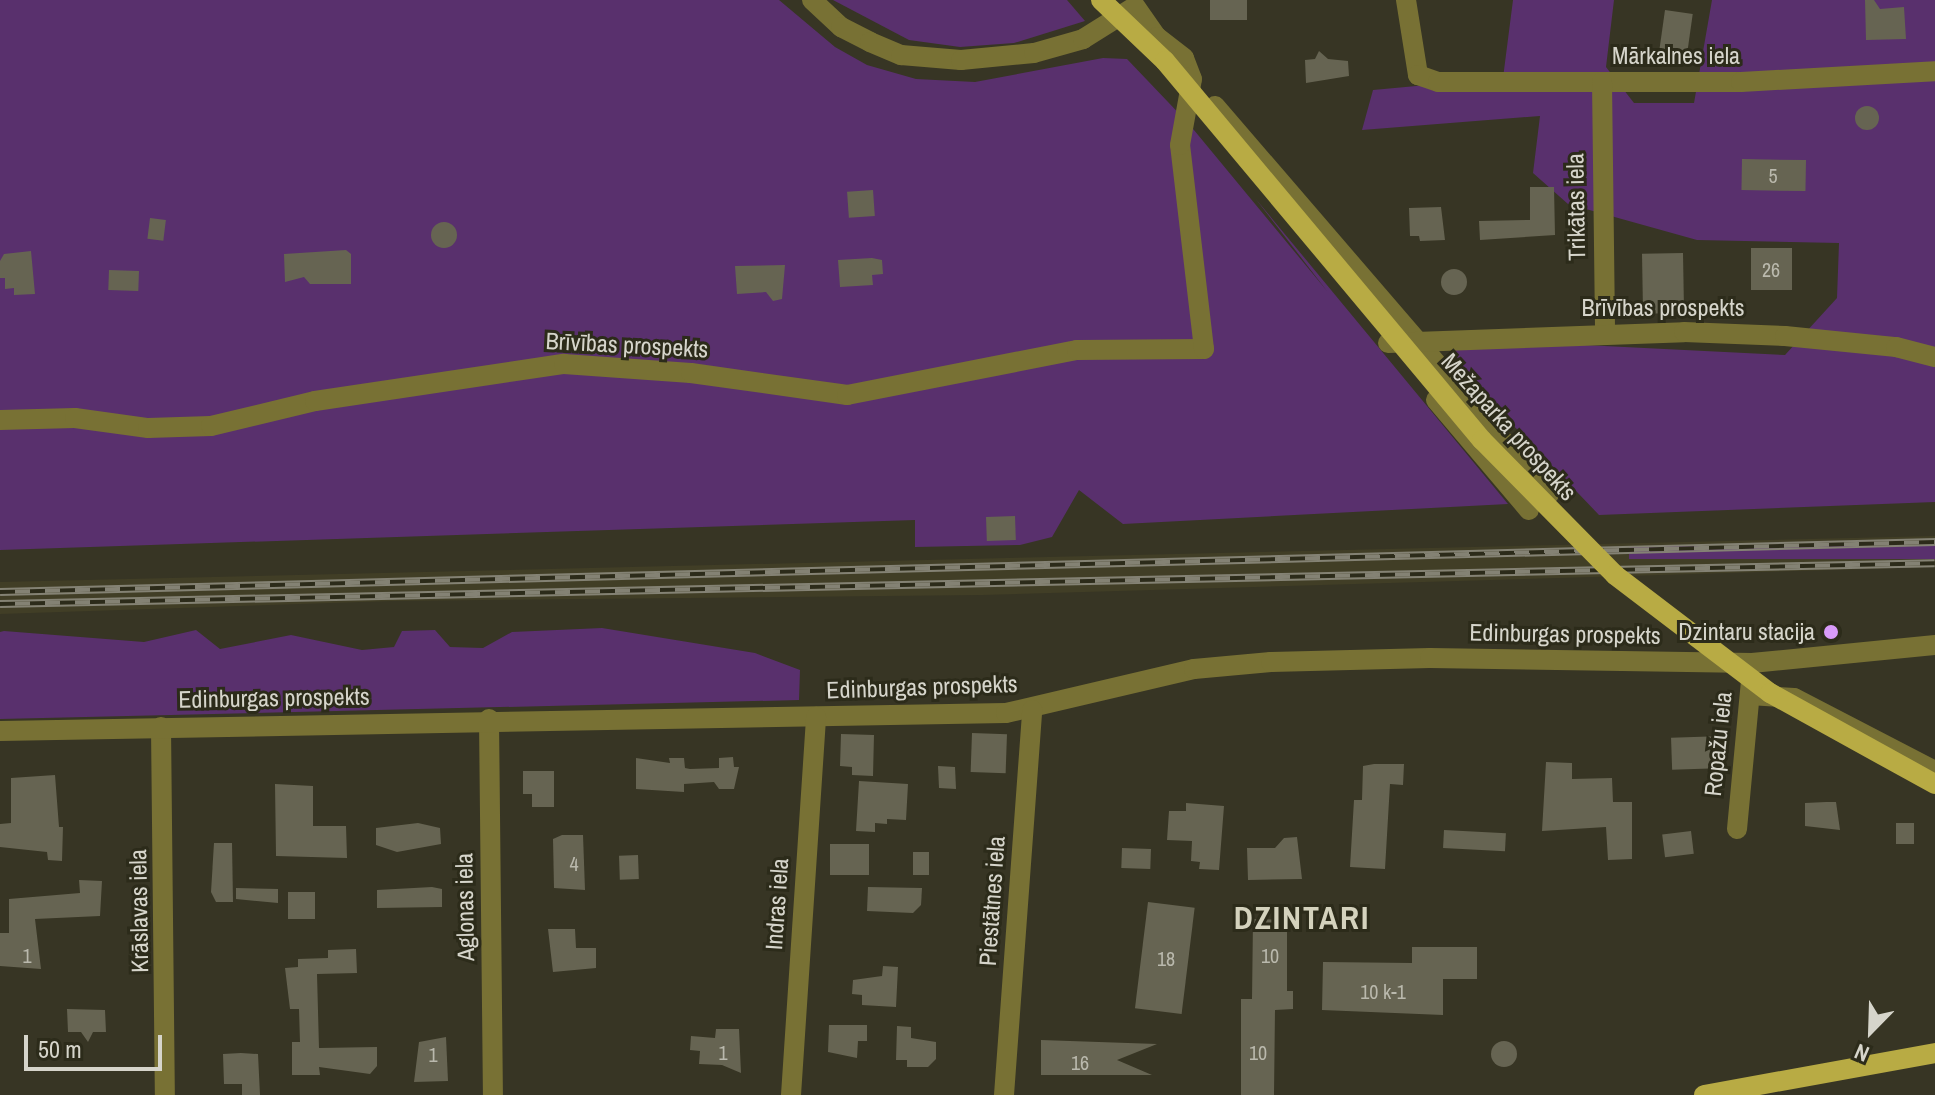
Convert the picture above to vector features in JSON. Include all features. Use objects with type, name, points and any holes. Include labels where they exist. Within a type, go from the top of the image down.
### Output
[{"type":"main road","name":"Mežaparka prospekts","points":[[1101,0],[1165,61],[1482,440],[1615,575],[1770,693],[1934,777]]},
{"type":"main road","points":[[1704,1095],[1935,1053]]},
{"type":"street","points":[[812,0],[841,27],[901,55],[961,60],[1034,53],[1083,39],[1136,3],[1157,37],[1172,84],[1184,107],[1529,510]]},
{"type":"street","name":"Mārkalnes iela","points":[[1406,0],[1418,75],[1438,82],[1741,82],[1935,71]]},
{"type":"street","points":[[1157,37],[1184,58],[1192,79],[1549,494]]},
{"type":"street","points":[[1184,107],[1192,79]]},
{"type":"street","name":"Trikātas iela","points":[[1602,82],[1605,332]]},
{"type":"street","name":"Brīvības prospekts","points":[[0,420],[75,418],[148,428],[211,426],[315,401],[564,364],[691,373],[847,395],[1077,350],[1204,349],[1180,145],[1184,107]]},
{"type":"street","name":"Brīvības prospekts","points":[[1388,343],[1605,332],[1785,336],[1896,347],[1935,357]]},
{"type":"street","name":"Edinburgas prospekts","points":[[0,731],[489,719],[816,717],[1032,710],[1194,669],[1271,662],[1430,658],[1752,663],[1935,645]]},
{"type":"street","name":"Ropažu iela","points":[[1737,829],[1752,663]]},
{"type":"street","points":[[1750,695],[1794,698],[1821,709],[1934,777]]},
{"type":"street","name":"Piestātnes iela","points":[[1004,1095],[1032,710]]},
{"type":"street","name":"Indras iela","points":[[791,1095],[816,717]]},
{"type":"street","name":"Aglonas iela","points":[[489,719],[493,1095]]},
{"type":"street","name":"Krāslavas iela","points":[[161,727],[165,1095]]},
{"type":"shaded area","points":[[0,0],[779,0],[835,47],[867,65],[916,79],[975,82],[1103,58],[1127,59],[1189,124],[1327,291],[1255,198],[1508,504],[1123,524],[1079,490],[1052,537],[1020,545],[915,547],[915,520],[0,550]]},
{"type":"shaded area","points":[[833,0],[1067,0],[1085,21],[1014,43],[960,47],[909,40]]},
{"type":"shaded area","points":[[1513,0],[1614,0],[1606,67],[1634,103],[1694,103],[1712,0],[1935,0],[1935,502],[1599,515],[1447,356],[1463,339],[1785,355],[1837,298],[1839,243],[1697,240],[1568,204],[1533,173],[1540,116],[1362,130],[1373,90],[1503,78]]},
{"type":"shaded area","points":[[1935,536],[1935,567],[982,595],[393,601],[0,614],[0,582]]},
{"type":"shaded area","points":[[1629,546],[1935,546],[1935,559],[1629,559]]},
{"type":"shaded area","points":[[602,628],[755,653],[800,670],[799,700],[0,719],[0,632],[4,631],[144,642],[196,630],[220,649],[291,635],[362,650],[394,647],[402,631],[435,630],[450,647],[483,648],[512,632]]},
{"type":"building","points":[[1210,0],[1247,0],[1247,20],[1210,20]]},
{"type":"building","points":[[1865,0],[1874,0],[1880,9],[1904,7],[1906,39],[1866,40]]},
{"type":"building","points":[[1665,10],[1693,14],[1687,54],[1659,51]]},
{"type":"building","points":[[1319,51],[1328,59],[1348,61],[1349,76],[1306,83],[1305,60],[1315,59]]},
{"type":"building","points":[[1867,106],[1876,109],[1879,118],[1876,127],[1867,130],[1858,127],[1855,118],[1858,109]]},
{"type":"building","points":[[1742,159],[1806,160],[1805,191],[1741,190]]},
{"type":"building","points":[[1530,187],[1554,187],[1555,235],[1480,240],[1479,221],[1530,220]]},
{"type":"building","points":[[873,190],[875,216],[849,218],[847,192]]},
{"type":"building","points":[[1441,207],[1445,240],[1420,241],[1419,236],[1410,236],[1409,208]]},
{"type":"building","points":[[150,218],[166,220],[163,241],[147,239]]},
{"type":"building","points":[[444,222],[453,226],[457,235],[453,244],[444,248],[435,244],[431,235],[435,226]]},
{"type":"building","points":[[1751,248],[1792,248],[1792,290],[1751,290]]},
{"type":"building","points":[[346,250],[351,254],[351,284],[310,284],[304,277],[285,282],[284,254]]},
{"type":"building","points":[[31,251],[35,294],[14,295],[14,288],[5,289],[5,278],[0,278],[0,261],[4,254]]},
{"type":"building","points":[[1683,253],[1684,313],[1643,314],[1642,254]]},
{"type":"building","points":[[838,260],[882,260],[883,274],[872,275],[873,285],[840,287]]},
{"type":"building","points":[[785,265],[782,299],[773,301],[766,292],[737,294],[735,266]]},
{"type":"building","points":[[1454,269],[1463,273],[1467,282],[1463,291],[1454,295],[1445,291],[1441,282],[1445,273]]},
{"type":"building","points":[[109,270],[139,271],[138,291],[108,290]]},
{"type":"building","points":[[1015,516],[1016,540],[987,541],[986,517]]},
{"type":"building","points":[[972,733],[1007,734],[1006,773],[971,772]]},
{"type":"building","points":[[841,734],[874,735],[873,776],[852,775],[852,767],[840,766]]},
{"type":"building","points":[[1724,736],[1725,768],[1672,770],[1671,738]]},
{"type":"building","points":[[733,757],[734,767],[739,767],[734,789],[719,789],[714,782],[684,784],[684,792],[636,789],[636,758],[670,763],[669,758],[684,758],[685,768],[690,769],[719,768],[719,758]]},
{"type":"building","points":[[1546,762],[1572,763],[1572,779],[1612,778],[1613,802],[1632,802],[1632,859],[1608,860],[1606,827],[1542,831]]},
{"type":"building","points":[[1404,764],[1403,785],[1390,784],[1385,869],[1350,867],[1354,800],[1362,800],[1363,766]]},
{"type":"building","points":[[938,766],[955,767],[956,789],[939,788]]},
{"type":"building","points":[[523,771],[554,771],[554,807],[532,807],[532,794],[523,794]]},
{"type":"building","points":[[55,775],[59,827],[63,827],[62,861],[48,860],[47,852],[0,847],[0,824],[11,823],[11,778]]},
{"type":"building","points":[[859,781],[908,784],[906,820],[887,819],[887,824],[875,823],[875,832],[856,831]]},
{"type":"building","points":[[275,784],[313,786],[313,826],[346,826],[347,858],[276,856]]},
{"type":"building","points":[[1836,802],[1840,830],[1805,826],[1805,803]]},
{"type":"building","points":[[1186,803],[1224,806],[1219,870],[1199,869],[1200,862],[1191,861],[1192,841],[1167,840],[1169,811],[1186,811]]},
{"type":"building","points":[[418,823],[440,828],[441,844],[397,852],[376,845],[376,828]]},
{"type":"building","points":[[1896,823],[1914,823],[1914,844],[1896,844]]},
{"type":"building","points":[[1444,830],[1506,833],[1505,851],[1443,848]]},
{"type":"building","points":[[1691,831],[1694,854],[1665,857],[1662,835]]},
{"type":"building","points":[[562,835],[583,835],[585,890],[554,888],[553,839]]},
{"type":"building","points":[[1297,837],[1302,879],[1248,880],[1247,848],[1275,848],[1284,838]]},
{"type":"building","points":[[214,843],[232,843],[233,902],[216,902],[211,892]]},
{"type":"building","points":[[830,844],[869,844],[869,875],[830,875]]},
{"type":"building","points":[[1122,848],[1151,849],[1150,869],[1121,868]]},
{"type":"building","points":[[913,852],[929,852],[929,875],[913,875]]},
{"type":"building","points":[[638,855],[639,879],[620,880],[619,856]]},
{"type":"building","points":[[79,880],[102,881],[100,916],[35,919],[41,969],[0,966],[0,933],[9,933],[9,899],[80,893]]},
{"type":"building","points":[[868,887],[922,888],[921,905],[913,913],[867,911]]},
{"type":"building","points":[[236,888],[278,889],[278,903],[236,899]]},
{"type":"building","points":[[442,889],[442,907],[377,908],[377,890]]},
{"type":"building","points":[[288,892],[315,892],[315,919],[288,919]]},
{"type":"building","points":[[1148,902],[1195,908],[1182,1014],[1135,1008]]},
{"type":"building","points":[[1253,919],[1287,920],[1287,991],[1293,991],[1293,1009],[1275,1010],[1274,1095],[1241,1095],[1241,999],[1252,999]]},
{"type":"building","points":[[548,929],[575,929],[576,948],[596,948],[596,968],[553,972]]},
{"type":"building","points":[[1412,947],[1477,947],[1477,979],[1443,979],[1443,1015],[1322,1010],[1323,962],[1412,963]]},
{"type":"building","points":[[356,949],[357,973],[317,974],[319,1048],[377,1047],[377,1066],[370,1074],[319,1067],[320,1075],[292,1075],[292,1042],[300,1042],[299,1009],[290,1009],[285,968],[298,967],[298,959],[328,958],[328,950]]},
{"type":"building","points":[[883,966],[898,967],[896,1007],[862,1005],[862,995],[852,994],[853,980],[882,976]]},
{"type":"building","points":[[67,1009],[105,1010],[106,1032],[93,1032],[88,1042],[81,1032],[68,1032]]},
{"type":"building","points":[[829,1025],[867,1025],[867,1041],[858,1041],[857,1058],[828,1052]]},
{"type":"building","points":[[897,1026],[911,1027],[911,1038],[936,1042],[936,1059],[928,1067],[907,1067],[907,1060],[896,1060]]},
{"type":"building","points":[[716,1029],[739,1029],[741,1073],[722,1065],[699,1064],[700,1051],[690,1050],[691,1036],[715,1038]]},
{"type":"building","points":[[446,1037],[448,1081],[414,1082],[419,1042]]},
{"type":"building","points":[[1041,1040],[1157,1044],[1117,1060],[1152,1075],[1041,1075]]},
{"type":"building","points":[[1504,1041],[1513,1045],[1517,1054],[1513,1063],[1504,1067],[1495,1063],[1491,1054],[1495,1045]]},
{"type":"building","points":[[223,1054],[258,1054],[260,1095],[242,1095],[242,1084],[224,1084]]},
{"type":"railway","points":[[0,592],[1935,542]]},
{"type":"railway","points":[[0,604],[1935,563]]},
{"type":"place","name":"Dzintaru stacija","points":[[1831,632]]},
{"type":"district","name":"DZINTARI","points":[[1302,918]]}]
